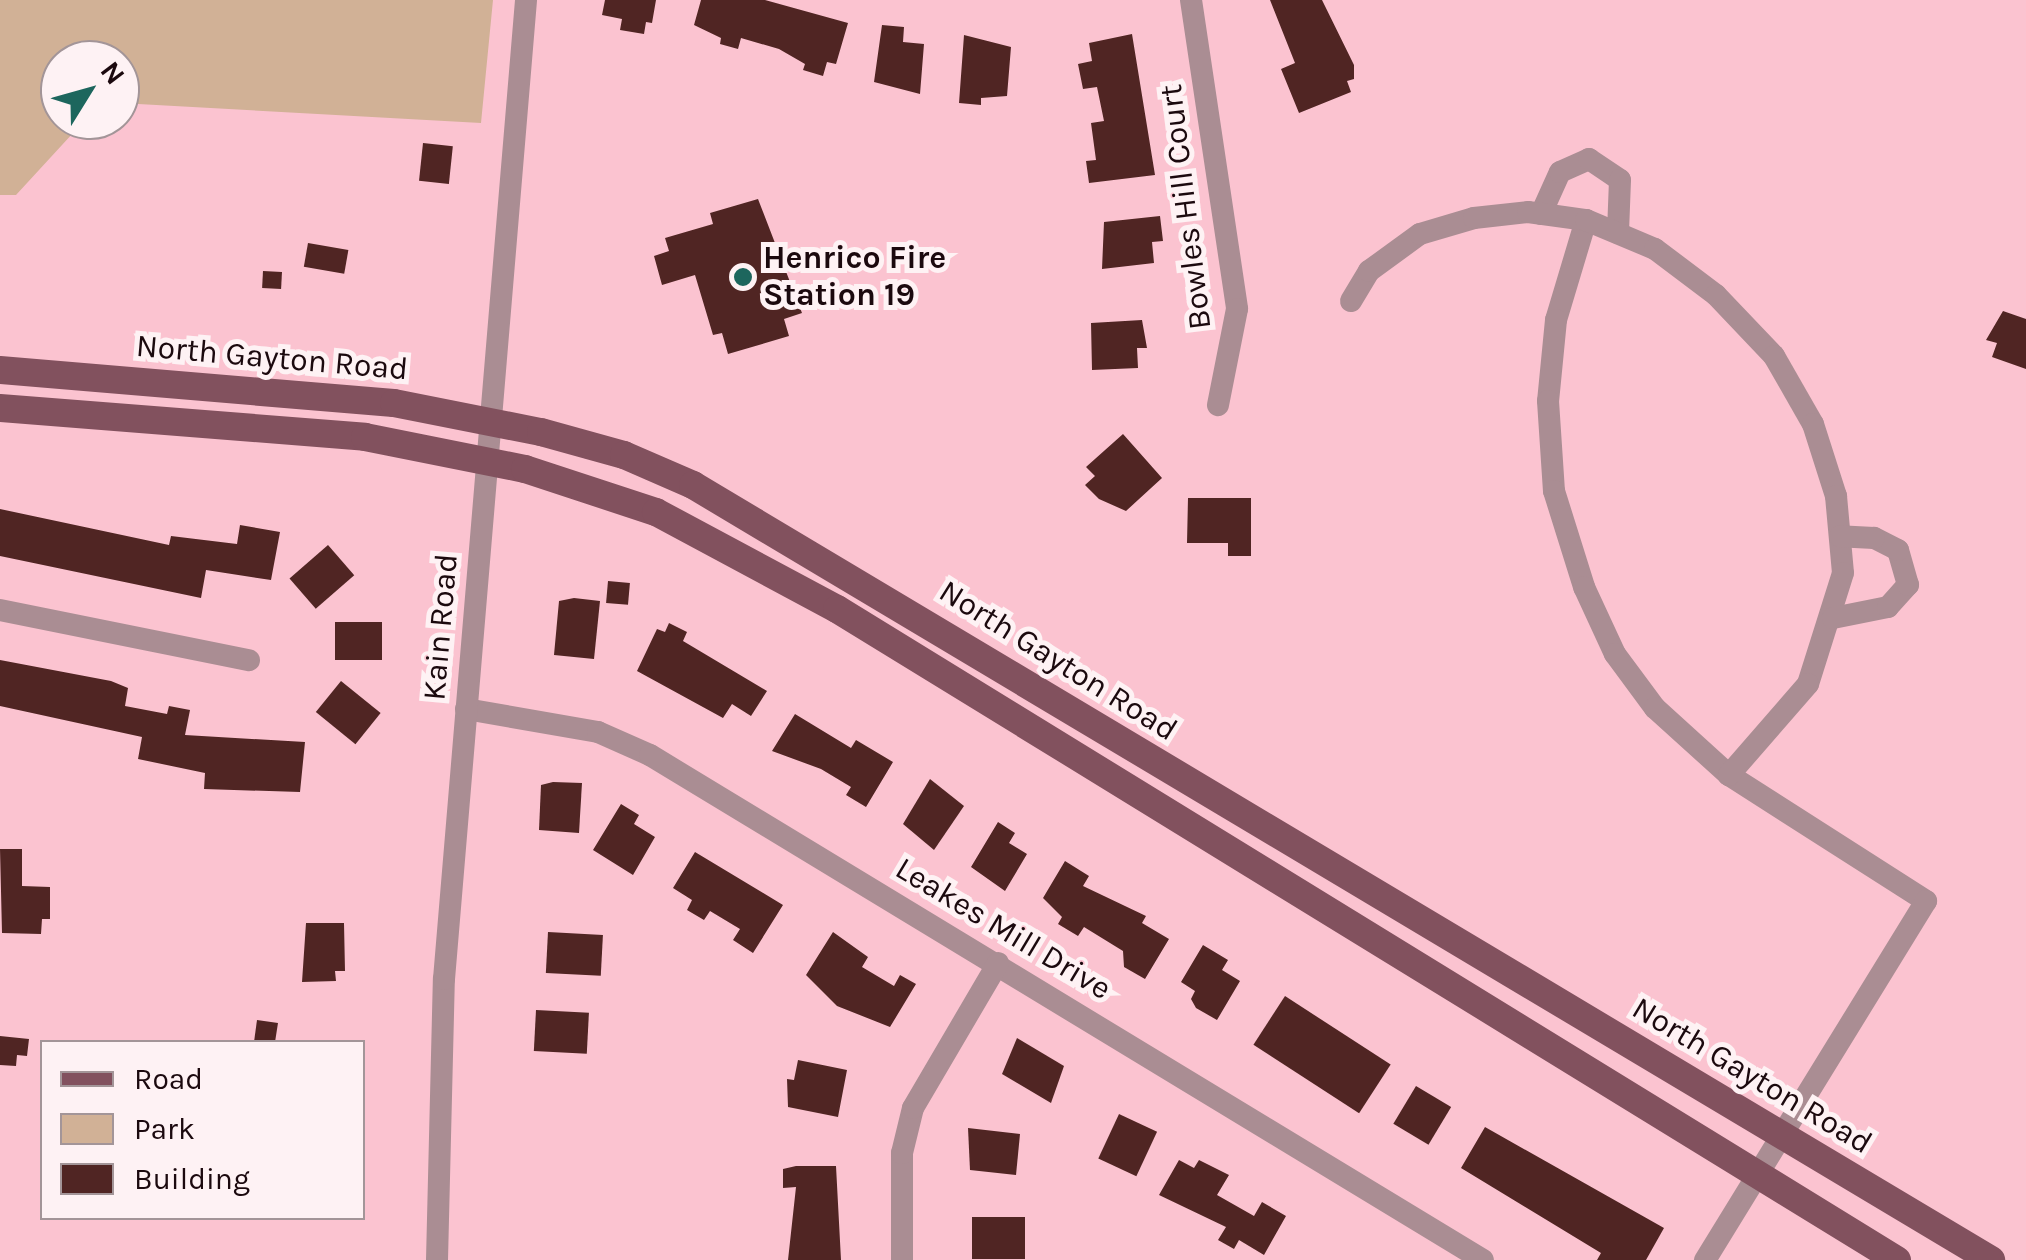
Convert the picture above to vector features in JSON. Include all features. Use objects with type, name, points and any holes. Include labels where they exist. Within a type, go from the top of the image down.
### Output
[{"type":"main road","name":"North Gayton Road","points":[[0,370],[335,396],[490,420],[624,455],[762,522],[1127,747],[1991,1260]]},
{"type":"main road","points":[[0,408],[365,437],[487,460],[611,494],[774,572],[1896,1260]]},
{"type":"street","name":"Kain Road","points":[[437,1260],[437,1106],[526,0]]},
{"type":"street","name":"Bowles Hill Court","points":[[1192,0],[1237,309],[1218,406]]},
{"type":"street","points":[[1541,214],[1560,172],[1588,158],[1620,180],[1618,233]]},
{"type":"street","points":[[1351,301],[1369,271],[1420,234],[1474,218],[1541,214],[1586,220],[1655,249],[1716,295],[1774,356],[1814,424],[1836,496],[1844,573],[1833,618],[1808,684],[1729,775]]},
{"type":"street","points":[[1586,220],[1556,320],[1548,400],[1554,491],[1584,588],[1615,654],[1655,708],[1729,775],[1926,901],[1705,1260]]},
{"type":"street","points":[[1833,618],[1888,607],[1908,584],[1898,550],[1874,538],[1840,536]]},
{"type":"street","points":[[0,610],[249,660]]},
{"type":"street","name":"Leakes Mill Drive","points":[[466,709],[598,732],[650,755],[1483,1260]]},
{"type":"street","points":[[902,1260],[902,1152],[913,1108],[998,963]]},
{"type":"green space","points":[[0,0],[493,0],[481,123],[140,104],[140,40],[40,40],[40,140],[67,140],[16,195],[0,195]]},
{"type":"building","points":[[605,0],[656,0],[652,23],[646,22],[644,34],[620,30],[622,19],[602,15]]},
{"type":"building","points":[[701,0],[765,0],[848,23],[836,64],[827,62],[823,76],[803,70],[805,64],[779,49],[741,38],[738,49],[720,44],[721,38],[694,25]]},
{"type":"building","points":[[1270,0],[1322,0],[1354,65],[1354,79],[1347,81],[1351,92],[1299,113],[1281,69],[1295,63]]},
{"type":"building","points":[[882,25],[904,27],[903,42],[924,44],[920,94],[874,82]]},
{"type":"building","points":[[1132,34],[1155,175],[1089,183],[1086,161],[1096,160],[1091,123],[1104,121],[1097,87],[1083,89],[1078,64],[1092,61],[1089,43]]},
{"type":"building","points":[[964,35],[1011,47],[1007,96],[981,98],[981,105],[959,103]]},
{"type":"building","points":[[423,143],[453,146],[449,184],[419,181]]},
{"type":"building","name":"Henrico Fire Station 19","points":[[758,199],[802,313],[784,319],[789,336],[728,354],[722,333],[713,335],[695,275],[662,285],[654,256],[669,251],[665,238],[713,224],[710,213]]},
{"type":"building","points":[[1160,216],[1163,241],[1152,242],[1154,263],[1102,269],[1104,222]]},
{"type":"building","points":[[308,243],[348,250],[344,274],[304,267]]},
{"type":"building","points":[[263,271],[282,272],[281,289],[262,288]]},
{"type":"building","points":[[2003,311],[2026,319],[2026,369],[1992,357],[1997,343],[1986,340]]},
{"type":"building","points":[[1142,320],[1147,348],[1137,348],[1138,368],[1092,370],[1091,323]]},
{"type":"building","points":[[1123,434],[1162,478],[1126,511],[1099,499],[1085,485],[1095,476],[1086,467]]},
{"type":"building","points":[[1188,498],[1251,498],[1251,556],[1228,556],[1228,543],[1187,543]]},
{"type":"building","points":[[0,509],[169,545],[171,536],[237,544],[240,525],[280,532],[271,580],[206,570],[201,598],[0,556]]},
{"type":"building","points":[[328,545],[354,575],[316,609],[290,578]]},
{"type":"building","points":[[608,581],[630,583],[628,605],[606,603]]},
{"type":"building","points":[[559,601],[600,601],[594,659],[554,655]]},
{"type":"building","points":[[335,622],[382,622],[382,660],[335,660]]},
{"type":"building","points":[[669,623],[687,632],[683,641],[767,691],[751,716],[732,704],[723,718],[637,671],[657,629],[665,632]]},
{"type":"building","points":[[0,660],[111,681],[128,688],[125,706],[167,714],[169,706],[190,710],[185,735],[305,742],[300,792],[204,789],[205,773],[138,759],[142,737],[0,706]]},
{"type":"building","points":[[341,681],[381,713],[355,744],[316,712]]},
{"type":"building","points":[[795,714],[851,748],[856,740],[893,762],[866,807],[846,795],[851,787],[821,769],[772,751]]},
{"type":"building","points":[[930,779],[964,806],[934,850],[903,824]]},
{"type":"building","points":[[582,783],[579,833],[539,830],[541,785]]},
{"type":"building","points":[[621,804],[639,815],[634,824],[655,837],[633,875],[593,850]]},
{"type":"building","points":[[998,822],[1015,833],[1009,843],[1027,854],[1005,891],[971,867]]},
{"type":"building","points":[[0,849],[22,849],[22,886],[50,887],[50,919],[42,919],[41,934],[2,933]]},
{"type":"building","points":[[695,852],[783,905],[753,953],[733,940],[740,929],[710,911],[704,920],[687,910],[692,900],[673,888]]},
{"type":"building","points":[[1065,861],[1089,876],[1083,886],[1146,916],[1142,923],[1169,939],[1145,979],[1124,967],[1123,951],[1084,927],[1078,936],[1058,924],[1062,917],[1043,898]]},
{"type":"building","points":[[306,923],[344,923],[345,971],[335,971],[336,981],[302,982]]},
{"type":"building","points":[[548,932],[603,935],[601,976],[546,973]]},
{"type":"building","points":[[833,932],[868,957],[862,967],[894,986],[900,975],[916,984],[890,1027],[837,1006],[806,975]]},
{"type":"building","points":[[1203,945],[1228,960],[1222,970],[1240,981],[1217,1020],[1196,1008],[1191,999],[1195,991],[1181,982]]},
{"type":"building","points":[[1285,996],[1391,1065],[1359,1113],[1253,1045]]},
{"type":"building","points":[[536,1010],[589,1013],[587,1054],[534,1051]]},
{"type":"building","points":[[257,1020],[278,1023],[275,1040],[254,1040]]},
{"type":"building","points":[[0,1036],[29,1039],[27,1056],[17,1055],[16,1066],[0,1065]]},
{"type":"building","points":[[1017,1038],[1064,1066],[1051,1103],[1002,1074]]},
{"type":"building","points":[[798,1060],[847,1070],[838,1117],[788,1107],[787,1079],[794,1080]]},
{"type":"building","points":[[1416,1086],[1451,1107],[1428,1145],[1393,1124]]},
{"type":"building","points":[[1119,1114],[1157,1132],[1136,1176],[1098,1158]]},
{"type":"building","points":[[1485,1127],[1664,1228],[1646,1260],[1597,1260],[1601,1253],[1461,1168]]},
{"type":"building","points":[[968,1128],[1020,1134],[1016,1175],[970,1170]]},
{"type":"building","points":[[1179,1160],[1194,1168],[1199,1160],[1229,1175],[1217,1195],[1254,1216],[1262,1202],[1286,1216],[1264,1255],[1239,1240],[1234,1249],[1218,1240],[1226,1227],[1159,1195]]},
{"type":"building","points":[[836,1166],[841,1260],[788,1260],[796,1187],[783,1188],[783,1169]]},
{"type":"building","points":[[972,1217],[1025,1217],[1025,1259],[972,1259]]},
{"type":"place","name":"Henrico Fire Station 19","points":[[743,277]]}]
